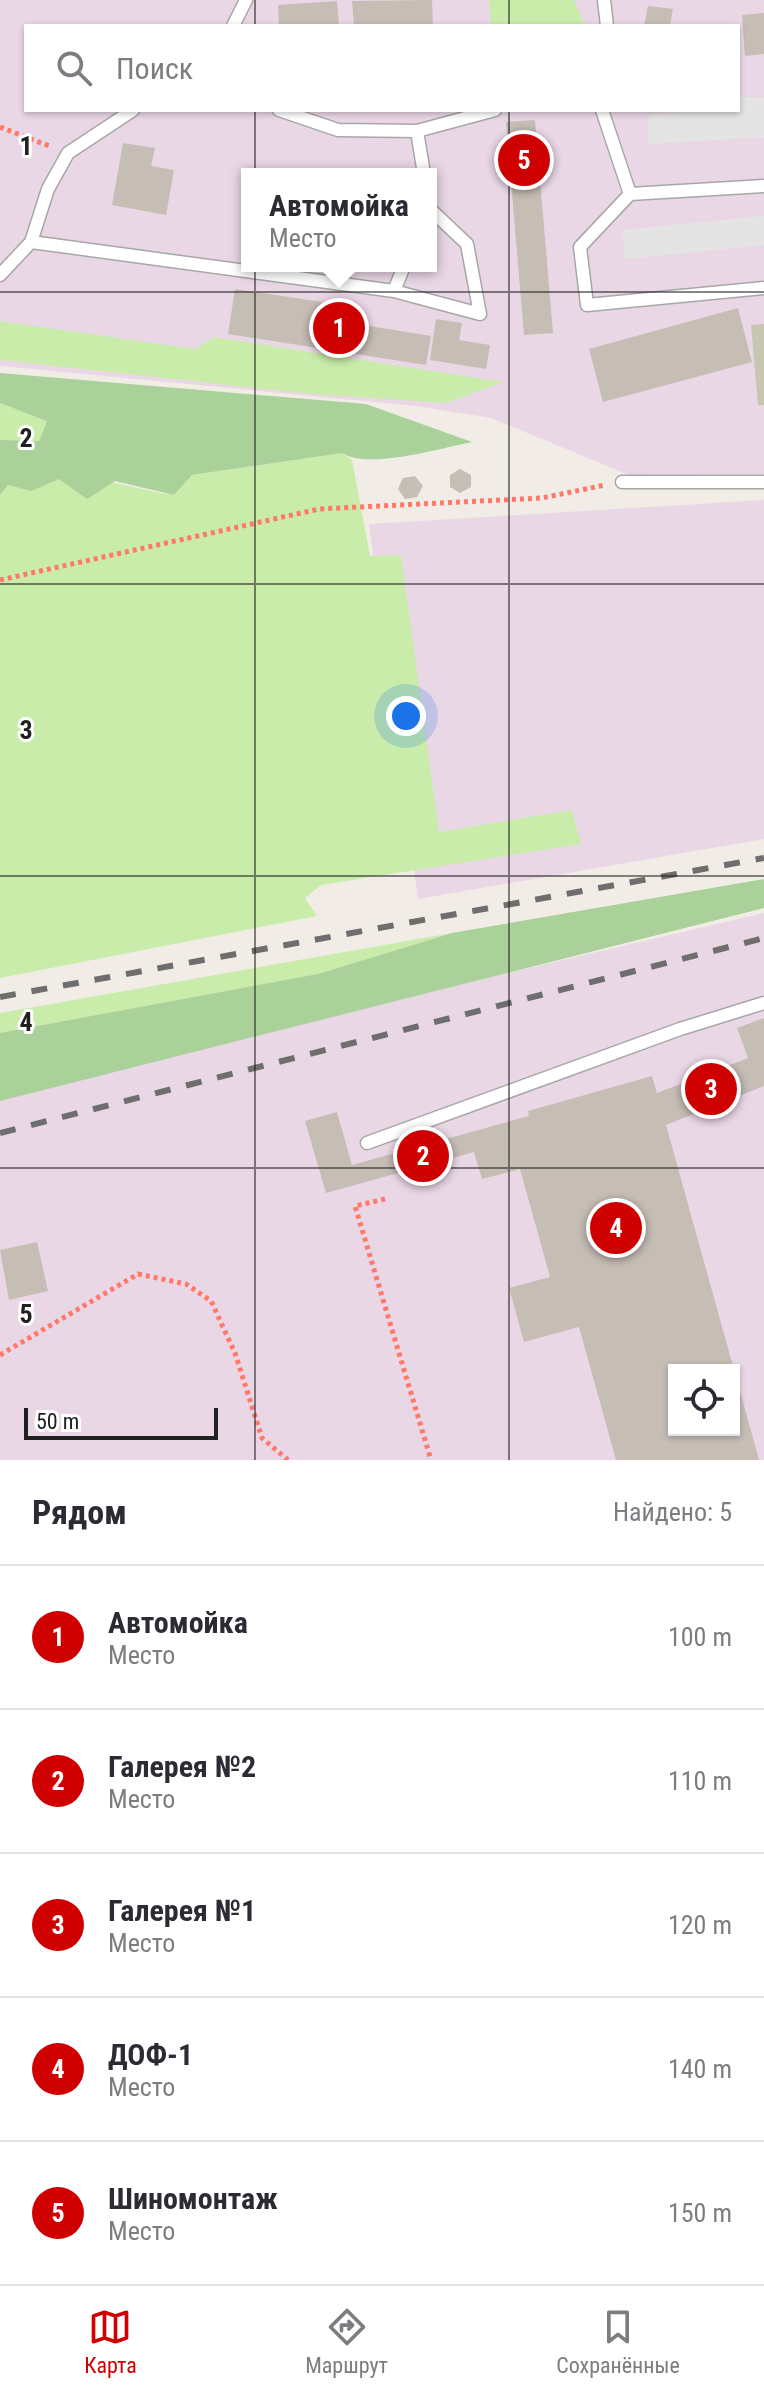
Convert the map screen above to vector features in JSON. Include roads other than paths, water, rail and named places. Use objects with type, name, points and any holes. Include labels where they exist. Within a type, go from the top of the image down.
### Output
[{"type":"lane","points":[[234,24],[246,0]]},
{"type":"lane","points":[[604,0],[607,24]]},
{"type":"lane","points":[[0,275],[31,242],[48,189],[68,153],[130,112]]},
{"type":"lane","points":[[285,112],[338,130],[417,131],[488,112]]},
{"type":"lane","points":[[603,112],[630,194]]},
{"type":"lane","points":[[417,131],[423,168]]},
{"type":"lane","points":[[764,186],[630,194],[580,247],[587,305],[764,288]]},
{"type":"lane","points":[[253,272],[394,291],[480,314],[467,244],[437,216]]},
{"type":"lane","points":[[31,242],[241,270]]},
{"type":"lane","points":[[394,291],[402,272]]},
{"type":"lane","points":[[622,482],[764,482]]},
{"type":"lane","points":[[367,1143],[680,1029],[764,1003]]},
{"type":"railway","points":[[0,997],[764,858]]},
{"type":"railway","points":[[0,1133],[764,938]]},
{"type":"place","name":"Шиномонтаж","points":[[524,160]]},
{"type":"place","name":"Автомойка","points":[[339,328]]},
{"type":"place","name":"Галерея №1","points":[[711,1089]]},
{"type":"place","name":"Галерея №2","points":[[423,1156]]},
{"type":"place","name":"ДОФ-1","points":[[616,1228]]}]
